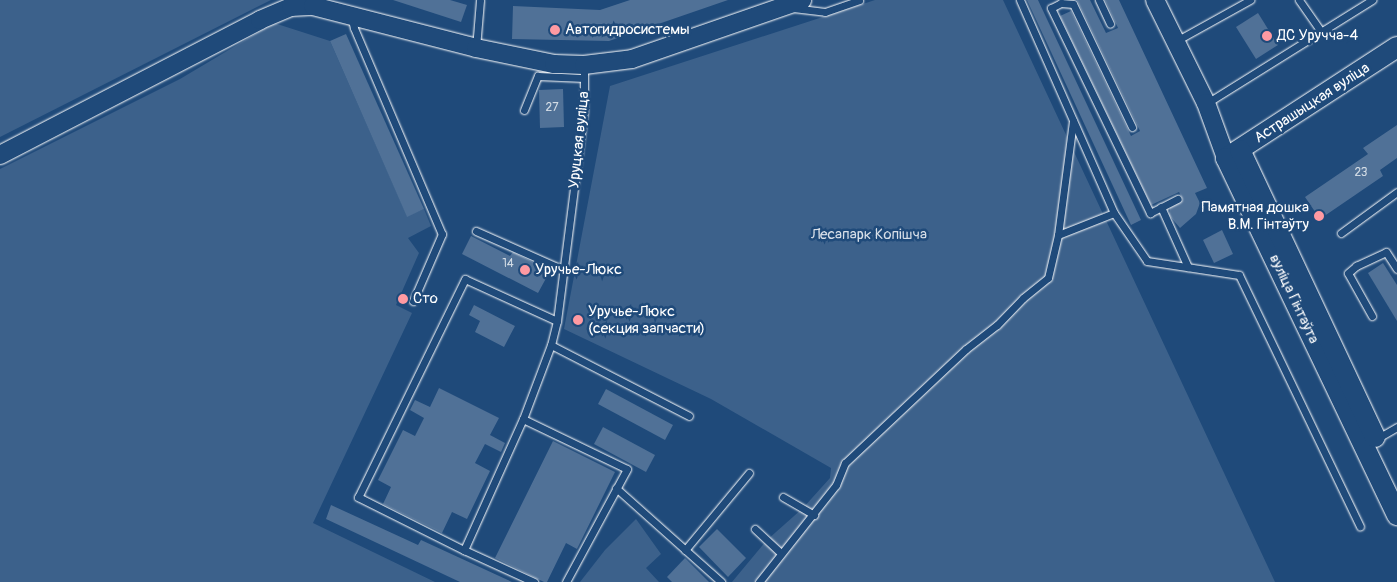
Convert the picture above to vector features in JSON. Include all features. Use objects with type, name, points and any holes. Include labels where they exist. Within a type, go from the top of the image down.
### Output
[{"type":"main road","name":"Астрашыцкая вуліца","points":[[1233,154],[1397,47]]},
{"type":"main road","name":"вуліца Гінтаўта","points":[[1233,154],[1371,443],[1397,515]]},
{"type":"main road","name":"вуліца Гінтаўта","points":[[1371,443],[1397,483]]},
{"type":"street","points":[[0,155],[260,20],[291,7],[317,3],[351,16],[476,48],[584,72],[632,59],[802,0]]},
{"type":"street","points":[[1155,0],[1233,154]]},
{"type":"lane","points":[[476,48],[480,0]]},
{"type":"lane","points":[[782,7],[825,12],[859,0]]},
{"type":"lane","points":[[1020,0],[1114,213],[1147,261],[1239,275],[1360,526]]},
{"type":"lane","points":[[1099,0],[1110,24]]},
{"type":"lane","points":[[1176,41],[1250,0]]},
{"type":"lane","points":[[1299,0],[1321,32]]},
{"type":"lane","points":[[1206,104],[1372,0]]},
{"type":"lane","points":[[1132,127],[1073,4],[1061,3],[1051,8],[1150,213],[1178,199]]},
{"type":"lane","points":[[351,16],[354,28],[442,234],[413,301]]},
{"type":"lane","points":[[524,110],[538,76],[584,72]]},
{"type":"lane","name":"Уруцкая вуліца","points":[[464,550],[523,419],[558,321],[584,111],[584,72]]},
{"type":"lane","points":[[759,582],[836,485],[845,463],[966,349],[1048,278],[1058,235],[1073,119]]},
{"type":"lane","points":[[1341,232],[1397,192]]},
{"type":"lane","points":[[1161,207],[1188,267]]},
{"type":"lane","points":[[1058,235],[1114,213]]},
{"type":"lane","points":[[476,231],[564,270]]},
{"type":"lane","points":[[1372,316],[1348,273],[1356,266],[1386,252],[1397,269]]},
{"type":"lane","points":[[534,582],[464,550],[358,497],[465,279],[558,321]]},
{"type":"lane","points":[[551,345],[688,416]]},
{"type":"lane","points":[[523,419],[627,469],[566,582]]},
{"type":"lane","points":[[1371,443],[1397,427]]},
{"type":"lane","points":[[685,550],[749,473]]},
{"type":"lane","points":[[616,488],[720,582]]},
{"type":"lane","points":[[783,497],[814,515]]},
{"type":"lane","points":[[754,529],[781,553]]},
{"type":"green space","points":[[0,0],[271,0],[0,137]]},
{"type":"green space","name":"Лесапарк Копішча","points":[[875,0],[1003,0],[1275,582],[732,582],[767,540],[803,508],[830,478],[831,468],[711,399],[564,329],[610,86]]},
{"type":"green space","points":[[274,23],[330,41],[407,216],[424,209],[431,226],[408,238],[419,253],[396,305],[412,313],[313,523],[435,582],[0,582],[0,169],[180,79]]},
{"type":"green space","points":[[636,519],[661,554],[646,568],[659,582],[580,582],[605,550]]},
{"type":"building","points":[[393,0],[450,0],[467,5],[461,22]]},
{"type":"building","points":[[630,0],[728,0],[609,41],[512,39],[513,6],[600,10]]},
{"type":"building","points":[[1027,0],[1038,0],[1141,220],[1131,225]]},
{"type":"building","points":[[1077,0],[1090,0],[1106,33],[1118,28],[1105,0],[1119,0],[1207,188],[1195,193],[1200,203],[1196,214],[1180,228],[1169,215],[1170,208],[1183,200],[1179,192],[1151,205],[1060,16],[1071,11],[1131,136],[1140,131]]},
{"type":"building","points":[[1258,13],[1278,45],[1256,59],[1236,27]]},
{"type":"building","points":[[346,34],[424,209],[407,217],[330,41]]},
{"type":"building","points":[[563,89],[564,127],[540,128],[539,90]]},
{"type":"building","points":[[1397,125],[1397,158],[1380,170],[1383,176],[1320,219],[1305,197],[1368,154],[1363,148]]},
{"type":"building","points":[[1222,230],[1233,254],[1214,263],[1203,240]]},
{"type":"building","points":[[471,236],[510,256],[513,252],[550,271],[538,293],[462,254]]},
{"type":"building","points":[[1383,263],[1397,285],[1397,321],[1368,273]]},
{"type":"building","points":[[474,305],[515,326],[504,347],[475,332],[480,321],[469,315]]},
{"type":"building","points":[[439,388],[499,418],[490,435],[505,443],[501,452],[485,444],[475,463],[490,471],[467,519],[452,512],[442,533],[383,504],[391,487],[378,480],[403,430],[415,436],[424,418],[410,410],[415,400],[430,407]]},
{"type":"building","points":[[606,389],[673,425],[665,440],[598,404]]},
{"type":"building","points":[[603,427],[655,455],[646,472],[594,444]]},
{"type":"building","points":[[553,441],[615,472],[577,549],[566,543],[547,582],[544,582],[495,558]]},
{"type":"building","points":[[331,505],[418,545],[421,540],[512,582],[460,582],[326,519]]},
{"type":"building","points":[[717,529],[746,558],[728,577],[699,547]]},
{"type":"building","points":[[685,558],[709,582],[672,582],[667,577]]},
{"type":"place","name":"Автогидросистемы","points":[[555,30]]},
{"type":"place","name":"ДС Уручча-4","points":[[1267,36]]},
{"type":"place","name":"Памятная дошка В.М. Гінтаўту","points":[[1319,216]]},
{"type":"place","name":"Уручье-Люкс","points":[[525,270]]},
{"type":"place","name":"Сто","points":[[403,299]]},
{"type":"place","name":"Уручье-Люкс (секция запчасти)","points":[[578,320]]}]
